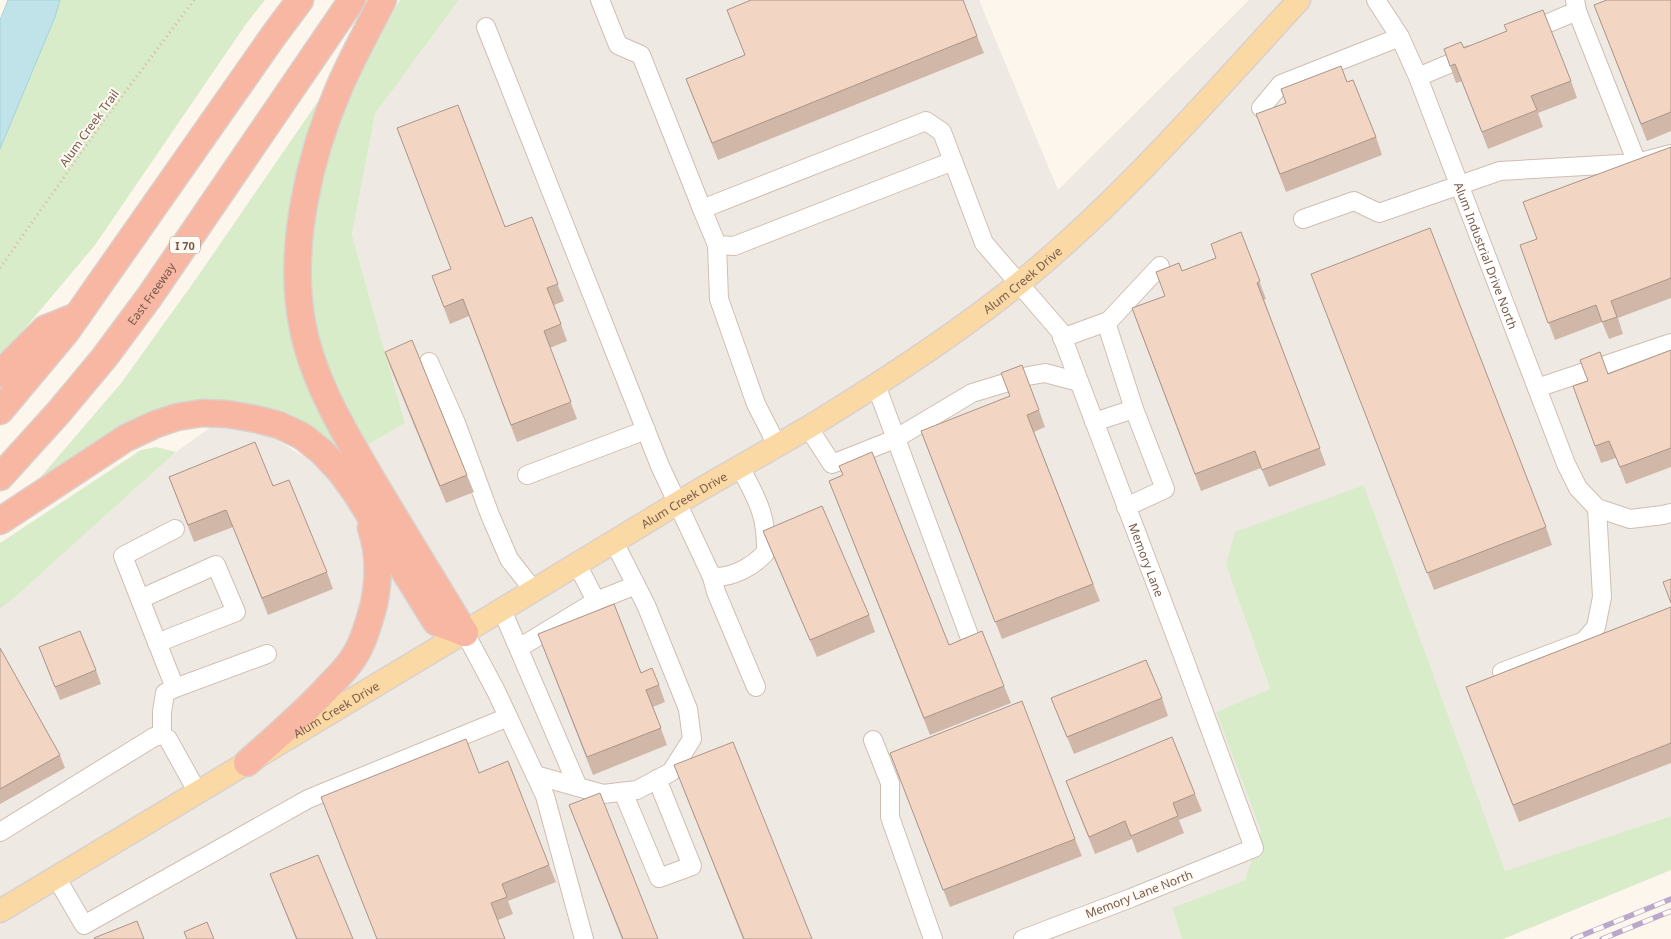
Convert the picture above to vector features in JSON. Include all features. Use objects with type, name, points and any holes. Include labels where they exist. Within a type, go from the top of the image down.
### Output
[{"type":"highway","points":[[0,410],[66,332],[300,0]]},
{"type":"highway","name":"East Freeway","points":[[0,477],[58,413],[104,358],[150,296],[352,0]]},
{"type":"highway","points":[[383,0],[338,89],[312,168],[300,239],[297,278],[299,302],[302,325],[314,366],[350,442],[465,632]]},
{"type":"highway","points":[[0,374],[45,329],[77,316]]},
{"type":"highway","points":[[0,522],[126,438],[156,424],[177,417],[202,413],[227,414],[256,419],[279,425],[302,436],[322,452],[340,471],[356,493],[436,622],[465,632]]},
{"type":"highway","points":[[247,763],[321,696],[344,671],[359,649],[370,621],[377,590],[378,565],[375,540],[356,493]]},
{"type":"main road","name":"Alum Creek Drive","points":[[0,911],[678,503],[808,427],[876,385],[966,323],[1018,284],[1111,200],[1299,0]]},
{"type":"street","points":[[600,0],[618,45],[641,55],[717,245],[719,299],[756,404],[777,445]]},
{"type":"street","name":"Alum Industrial Drive North","points":[[1376,0],[1400,37],[1418,77],[1566,464],[1578,488],[1597,508]]},
{"type":"street","points":[[1510,39],[1576,5],[1637,163]]},
{"type":"street","points":[[486,27],[660,466],[712,577],[716,592],[756,687]]},
{"type":"street","points":[[1261,108],[1281,84],[1400,37]]},
{"type":"street","points":[[1418,77],[1482,50]]},
{"type":"street","name":"Memory Lane","points":[[702,209],[926,121],[942,132],[984,243],[1060,331],[1254,848]]},
{"type":"street","points":[[1303,219],[1354,201],[1379,213],[1500,171],[1637,163],[1671,154]]},
{"type":"street","points":[[717,245],[734,246],[953,161]]},
{"type":"street","points":[[1106,324],[1160,266]]},
{"type":"street","points":[[1062,338],[1106,322],[1106,324]]},
{"type":"street","points":[[1106,324],[1134,409],[1165,489],[1126,506]]},
{"type":"street","points":[[1537,388],[1671,343]]},
{"type":"street","points":[[429,362],[456,423],[490,515],[509,559],[534,591]]},
{"type":"street","points":[[808,427],[832,464],[895,439],[972,393],[1028,376],[1045,373],[1079,382]]},
{"type":"street","points":[[876,385],[970,638]]},
{"type":"street","points":[[1094,422],[1134,409]]},
{"type":"street","points":[[527,476],[646,430]]},
{"type":"street","points":[[712,577],[727,576],[744,570],[758,561],[766,552],[765,524],[760,505],[740,467]]},
{"type":"street","points":[[1502,672],[1584,641],[1596,627],[1602,597],[1597,508],[1630,519],[1664,515],[1671,512]]},
{"type":"street","points":[[175,688],[123,556],[176,529]]},
{"type":"street","points":[[535,774],[603,794],[638,790],[671,772],[692,739],[688,709],[646,605],[614,542]]},
{"type":"street","points":[[577,564],[596,601]]},
{"type":"street","points":[[140,599],[216,565],[236,612],[157,643]]},
{"type":"street","points":[[519,648],[596,601],[636,585]]},
{"type":"street","points":[[502,610],[578,787]]},
{"type":"street","points":[[465,632],[545,796],[584,939]]},
{"type":"street","points":[[162,735],[162,712],[165,693],[267,654]]},
{"type":"street","points":[[56,877],[86,932],[308,799],[508,717]]},
{"type":"street","points":[[0,832],[147,739],[162,735],[172,745],[198,793]]},
{"type":"street","points":[[873,740],[890,783],[890,817],[932,939]]},
{"type":"street","points":[[622,792],[658,878],[692,866],[658,779]]},
{"type":"street","name":"Memory Lane North","points":[[1023,939],[1254,848]]},
{"type":"path","name":"Alum Creek Trail","points":[[0,268],[102,123],[194,0]]},
{"type":"shaded area","points":[[459,0],[979,0],[1058,190],[1249,0],[1671,0],[1671,816],[1505,872],[1364,485],[1226,565],[1270,690],[1216,712],[1261,831],[1245,880],[1172,908],[1182,939],[0,939],[0,609],[176,452],[218,422],[261,430],[322,468],[405,423],[352,235],[375,114]]},
{"type":"green space","points":[[60,0],[265,0],[246,24],[95,245],[0,358],[0,149],[55,17]]},
{"type":"green space","points":[[400,0],[459,0],[375,114],[352,235],[405,423],[365,446],[332,388],[312,327],[310,245],[318,192],[335,133],[351,89]]},
{"type":"green space","points":[[321,97],[325,99],[289,257],[346,456],[227,404],[44,486],[38,480],[122,382],[198,276]]},
{"type":"green space","points":[[156,447],[176,452],[0,609],[0,543],[141,450]]},
{"type":"green space","points":[[1364,485],[1505,871],[1671,816],[1671,870],[1503,939],[1182,939],[1172,908],[1245,880],[1261,831],[1216,712],[1270,689],[1226,565],[1235,532]]},
{"type":"water","points":[[8,0],[60,0],[55,17],[0,149],[0,20]]},
{"type":"building","points":[[751,0],[963,0],[977,36],[712,143],[686,79],[745,55],[727,10]]},
{"type":"building","points":[[1607,0],[1671,0],[1671,112],[1641,124],[1594,5]]},
{"type":"building","points":[[1543,10],[1571,81],[1531,96],[1537,110],[1482,132],[1455,64],[1450,66],[1444,49],[1461,42],[1464,48],[1507,31],[1504,25]]},
{"type":"building","points":[[1341,66],[1347,82],[1353,80],[1376,137],[1280,174],[1256,114],[1286,103],[1281,89]]},
{"type":"building","points":[[458,105],[505,227],[532,217],[558,284],[547,288],[561,324],[544,331],[571,402],[511,425],[463,299],[444,307],[432,276],[451,269],[397,128]]},
{"type":"building","points":[[1671,147],[1671,278],[1611,301],[1617,317],[1602,322],[1596,305],[1548,323],[1520,245],[1537,239],[1523,202]]},
{"type":"building","points":[[1430,228],[1546,527],[1427,573],[1311,274]]},
{"type":"building","points":[[1241,232],[1260,281],[1257,283],[1320,448],[1262,470],[1255,451],[1195,474],[1132,308],[1165,296],[1156,272],[1179,263],[1182,271],[1216,258],[1211,244]]},
{"type":"building","points":[[412,340],[467,475],[440,486],[385,352]]},
{"type":"building","points":[[1671,350],[1671,448],[1620,467],[1609,441],[1595,446],[1573,386],[1588,381],[1580,360],[1600,352],[1608,374]]},
{"type":"building","points":[[1022,365],[1039,410],[1027,415],[1093,584],[995,622],[921,431],[1010,396],[1001,373]]},
{"type":"building","points":[[255,442],[273,486],[289,480],[327,572],[262,598],[226,510],[188,525],[169,477]]},
{"type":"building","points":[[872,452],[949,645],[982,631],[1004,686],[924,718],[829,481],[843,475],[839,466]]},
{"type":"building","points":[[822,506],[869,615],[810,640],[763,531]]},
{"type":"building","points":[[1671,579],[1671,603],[1663,582]]},
{"type":"building","points":[[614,604],[641,673],[652,668],[659,685],[646,690],[661,728],[587,757],[538,634]]},
{"type":"building","points":[[1671,607],[1671,743],[1513,805],[1466,687]]},
{"type":"building","points":[[80,631],[96,670],[55,687],[39,647]]},
{"type":"building","points":[[0,648],[60,755],[0,789]]},
{"type":"building","points":[[1146,660],[1162,698],[1067,737],[1051,698]]},
{"type":"building","points":[[1022,701],[1075,839],[943,890],[890,753]]},
{"type":"building","points":[[1172,737],[1195,794],[1173,803],[1178,816],[1131,836],[1125,821],[1089,837],[1066,781]]},
{"type":"building","points":[[466,739],[479,773],[508,761],[549,865],[502,884],[507,897],[491,903],[505,939],[377,939],[321,797]]},
{"type":"building","points":[[733,742],[812,939],[744,939],[674,765]]},
{"type":"building","points":[[600,793],[658,939],[623,939],[569,805]]},
{"type":"building","points":[[318,855],[353,939],[297,939],[270,874]]},
{"type":"building","points":[[137,921],[144,939],[94,938]]},
{"type":"building","points":[[207,922],[214,939],[187,939],[184,932]]},
{"type":"railway","points":[[1573,939],[1671,899]]},
{"type":"railway","points":[[1602,939],[1671,911]]}]
